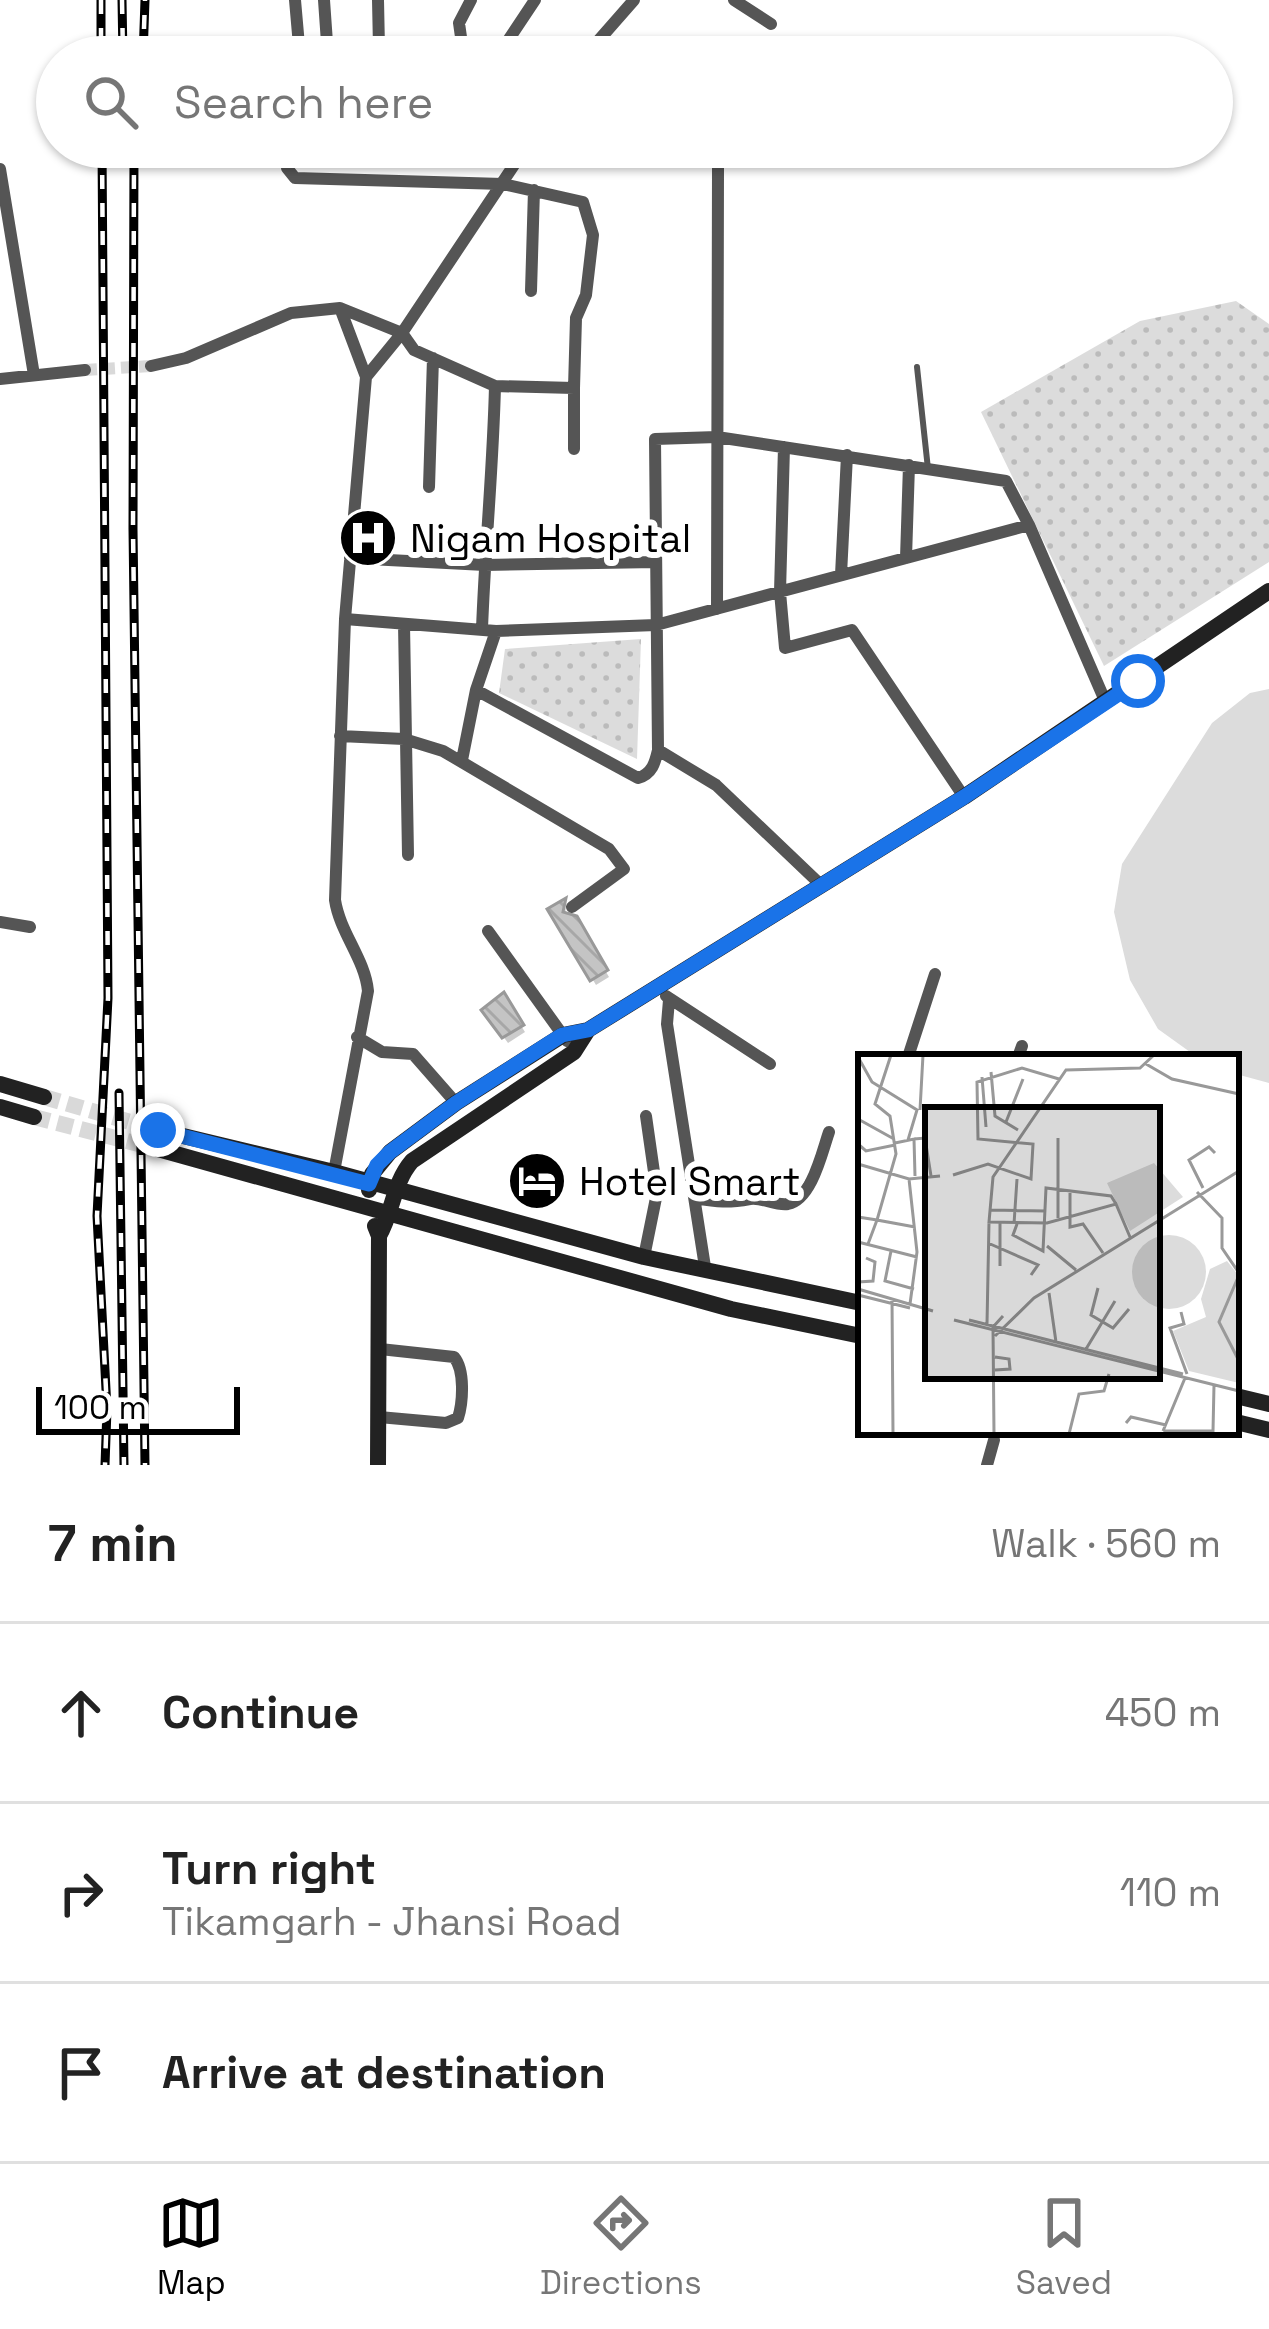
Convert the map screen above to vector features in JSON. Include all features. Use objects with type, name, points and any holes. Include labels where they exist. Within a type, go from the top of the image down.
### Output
[{"type":"street","points":[[295,0],[298,36]]},
{"type":"street","points":[[324,0],[327,36]]},
{"type":"street","points":[[378,0],[379,36]]},
{"type":"street","points":[[461,36],[458,26],[471,0]]},
{"type":"street","points":[[510,36],[535,0]]},
{"type":"street","points":[[602,36],[634,0]]},
{"type":"street","points":[[734,0],[771,24]]},
{"type":"street","points":[[286,168],[295,178],[503,184],[583,202],[593,235],[586,295],[576,318],[574,449]]},
{"type":"street","points":[[365,377],[402,333],[513,168]]},
{"type":"street","points":[[717,609],[718,168]]},
{"type":"street","points":[[0,169],[34,375]]},
{"type":"street","points":[[531,291],[534,190]]},
{"type":"street","points":[[151,366],[186,358],[291,314],[340,308],[402,333],[414,350],[495,386],[574,388]]},
{"type":"street","points":[[334,1172],[368,984],[341,929],[334,900],[345,619],[365,377],[340,308]]},
{"type":"street","points":[[429,487],[433,358]]},
{"type":"street","points":[[0,379],[85,370]]},
{"type":"street","points":[[463,760],[489,630],[484,565],[493,485],[495,386]]},
{"type":"street","points":[[476,690],[628,776],[646,776],[658,750],[655,439],[717,437],[1006,481],[1106,703]]},
{"type":"street","points":[[784,447],[780,592],[784,648],[852,630],[964,797]]},
{"type":"street","points":[[842,575],[847,455]]},
{"type":"street","points":[[906,558],[909,466]]},
{"type":"street","points":[[345,619],[489,630],[656,625],[1029,525]]},
{"type":"street","points":[[350,558],[484,565],[656,562]]},
{"type":"street","points":[[378,1465],[379,1236],[369,1208],[369,1184],[377,1165],[390,1152],[562,1035],[588,1030],[664,993],[1269,591]]},
{"type":"street","points":[[404,624],[408,855]]},
{"type":"street","points":[[340,736],[404,739],[463,760],[600,843],[624,869],[572,907]]},
{"type":"street","points":[[658,750],[716,785],[821,885]]},
{"type":"street","points":[[0,922],[30,927]]},
{"type":"street","points":[[488,931],[574,1052]]},
{"type":"street","points":[[909,1054],[935,974]]},
{"type":"street","points":[[664,993],[770,1064]]},
{"type":"street","points":[[664,993],[705,1268]]},
{"type":"street","points":[[379,1236],[392,1215],[403,1172],[423,1152],[574,1052],[588,1030]]},
{"type":"street","points":[[358,1037],[382,1052],[413,1054],[456,1103]]},
{"type":"street","points":[[0,1084],[44,1097]]},
{"type":"street","points":[[0,1106],[34,1117]]},
{"type":"street","points":[[644,1257],[657,1193],[646,1116]]},
{"type":"street","points":[[695,1198],[732,1204],[755,1199],[780,1204],[795,1201],[808,1187],[830,1132]]},
{"type":"street","points":[[858,1302],[644,1257],[334,1172],[158,1139],[392,1215],[731,1309],[858,1335]]},
{"type":"street","points":[[379,1417],[446,1423],[458,1418],[460,1411],[460,1369],[454,1357],[380,1349]]},
{"type":"street","points":[[1239,1397],[1269,1404]]},
{"type":"street","points":[[1239,1423],[1269,1430]]},
{"type":"street","points":[[987,1465],[994,1440]]},
{"type":"lane","points":[[917,367],[928,469]]},
{"type":"shaded area","points":[[1236,301],[1269,324],[1269,562],[1104,666],[981,412],[1140,321]]},
{"type":"shaded area","points":[[641,639],[637,759],[499,693],[505,649]]},
{"type":"shaded area","points":[[1269,689],[1269,1083],[1239,1075],[1239,1054],[1193,1054],[1158,1029],[1130,980],[1114,912],[1122,864],[1212,723],[1250,693]]},
{"type":"building","points":[[364,519],[385,520],[383,549],[362,548]]},
{"type":"building","points":[[566,898],[563,912],[577,916],[608,970],[590,981],[547,909]]},
{"type":"building","points":[[504,992],[524,1025],[502,1038],[481,1010]]},
{"type":"tunnel","points":[[85,370],[151,366]]},
{"type":"tunnel","points":[[44,1097],[158,1130]]},
{"type":"tunnel","points":[[34,1117],[158,1149]]},
{"type":"railway","points":[[101,0],[101,36]]},
{"type":"railway","points":[[122,0],[123,36]]},
{"type":"railway","points":[[144,36],[145,0]]},
{"type":"railway","points":[[102,168],[108,998],[97,1216],[107,1409],[105,1465]]},
{"type":"railway","points":[[134,168],[133,529],[145,1465]]},
{"type":"railway","points":[[119,1093],[124,1465]]},
{"type":"place","name":"Nigam Hospital","points":[[368,538]]},
{"type":"place","name":"Hotel Smart","points":[[537,1181]]},
{"type":"route","points":[[158,1130],[369,1184],[377,1165],[390,1152],[456,1103],[562,1035],[588,1030],[964,797],[1138,681]]}]
